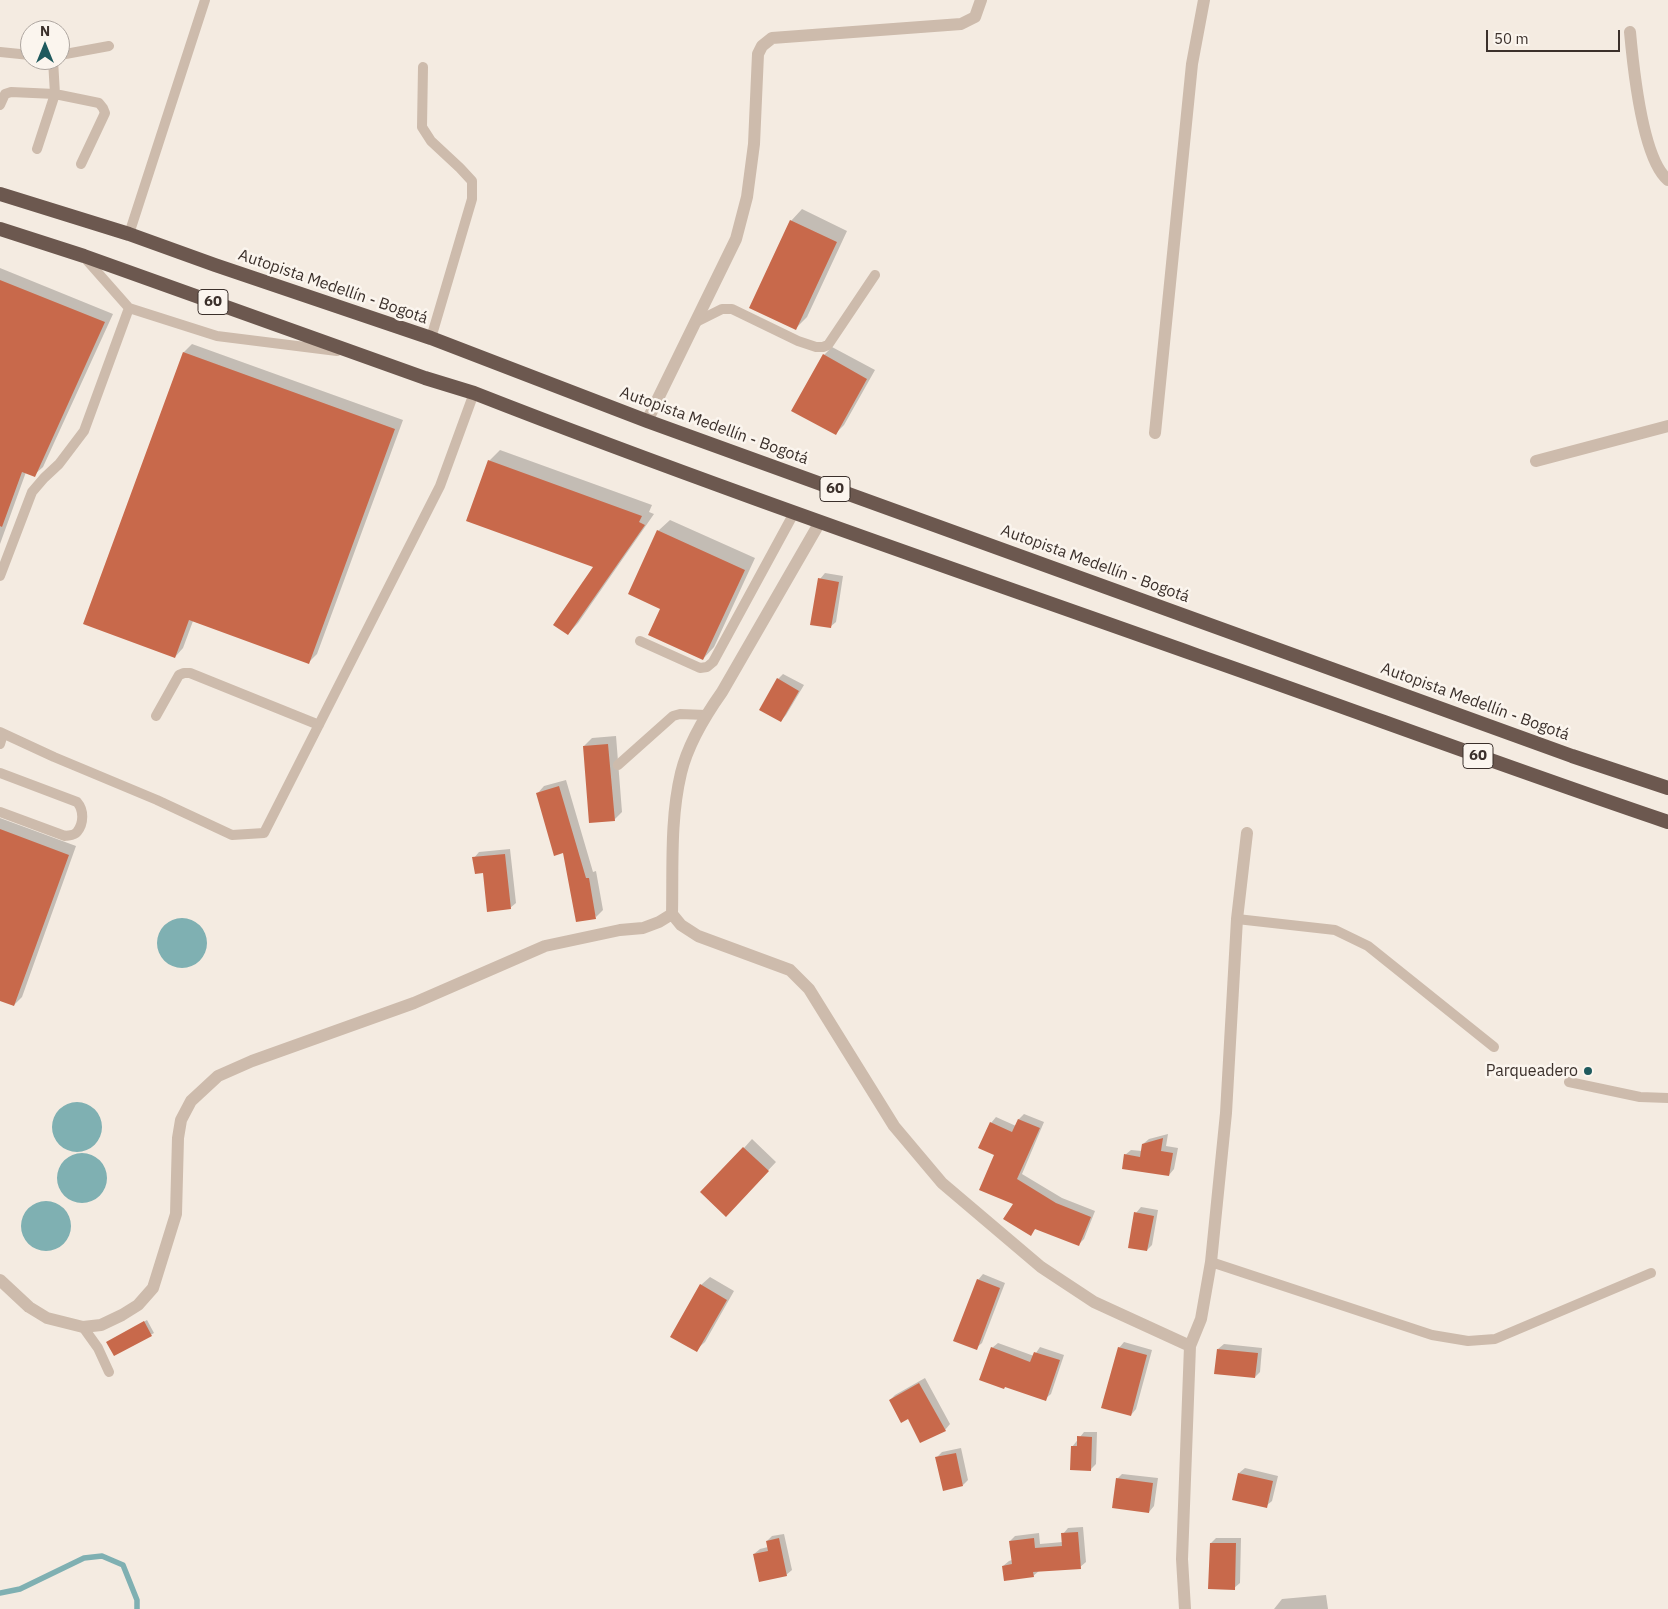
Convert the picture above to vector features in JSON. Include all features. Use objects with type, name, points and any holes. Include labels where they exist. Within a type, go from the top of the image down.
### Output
[{"type":"highway","name":"Autopista Medellín - Bogotá","points":[[0,194],[129,234],[430,338],[647,421],[1572,756],[1668,788]]},
{"type":"highway","name":"60","points":[[0,229],[84,256],[425,378],[474,393],[794,513],[1668,822]]},
{"type":"street","points":[[647,421],[736,238],[747,197],[754,144],[758,54],[762,46],[772,38],[961,24],[975,17],[981,0]]},
{"type":"street","points":[[1155,433],[1192,64],[1204,0]]},
{"type":"street","points":[[1630,32],[1639,107],[1654,160],[1658,169],[1668,180]]},
{"type":"street","points":[[1536,461],[1668,426]]},
{"type":"street","points":[[820,522],[722,692],[706,715],[681,773],[675,815],[672,914],[681,924],[698,936],[790,970],[809,989],[894,1126],[942,1183],[1041,1267],[1094,1302],[1190,1346]]},
{"type":"street","points":[[1185,1609],[1182,1558],[1190,1346],[1201,1319],[1211,1262],[1226,1113],[1237,919],[1247,833]]},
{"type":"street","points":[[0,1280],[29,1307],[47,1318],[83,1327],[101,1325],[122,1315],[138,1305],[153,1288],[176,1214],[178,1138],[182,1120],[191,1101],[218,1076],[252,1060],[414,1003],[545,946],[620,930],[643,928],[659,922],[672,914]]},
{"type":"lane","points":[[129,234],[205,0]]},
{"type":"lane","points":[[70,53],[109,46]]},
{"type":"lane","points":[[0,52],[20,53]]},
{"type":"lane","points":[[422,67],[422,127],[431,141],[472,182],[472,199],[430,338]]},
{"type":"lane","points":[[37,149],[55,94],[54,70]]},
{"type":"lane","points":[[0,105],[5,94],[11,92],[55,94],[99,103],[103,108],[104,114],[81,164]]},
{"type":"lane","points":[[84,256],[130,308],[218,336],[353,352]]},
{"type":"lane","points":[[696,322],[722,309],[732,309],[798,341],[816,348],[824,348],[828,345],[875,275]]},
{"type":"lane","points":[[0,576],[32,492],[59,464],[84,431],[130,308]]},
{"type":"lane","points":[[0,744],[2,733],[157,800],[232,835],[264,833],[440,486],[474,393]]},
{"type":"lane","points":[[640,641],[700,668],[707,667],[713,662],[794,513]]},
{"type":"lane","points":[[156,716],[179,675],[190,673],[319,725]]},
{"type":"lane","points":[[618,765],[673,716],[680,714],[706,715]]},
{"type":"lane","points":[[0,773],[77,802],[82,807],[83,814],[78,832],[65,836],[0,812]]},
{"type":"lane","points":[[1237,919],[1335,930],[1368,946],[1494,1047]]},
{"type":"lane","points":[[1569,1082],[1640,1097],[1668,1098]]},
{"type":"lane","points":[[1211,1262],[1432,1335],[1468,1341],[1495,1339],[1651,1273]]},
{"type":"lane","points":[[83,1327],[98,1348],[109,1372]]},
{"type":"water","points":[[182,918],[191,920],[202,929],[207,943],[205,952],[196,963],[182,968],[173,966],[162,957],[157,943],[159,934],[168,923]]},
{"type":"water","points":[[77,1102],[86,1104],[97,1113],[102,1127],[100,1136],[91,1147],[77,1152],[68,1150],[57,1141],[52,1127],[54,1118],[63,1107]]},
{"type":"water","points":[[82,1153],[91,1155],[102,1164],[107,1178],[105,1187],[96,1198],[82,1203],[73,1201],[62,1192],[57,1178],[59,1169],[68,1158]]},
{"type":"water","points":[[46,1201],[55,1203],[66,1212],[71,1226],[69,1235],[60,1246],[46,1251],[37,1249],[26,1240],[21,1226],[23,1217],[32,1206]]},
{"type":"building","points":[[790,220],[837,242],[796,330],[749,308]]},
{"type":"building","points":[[0,280],[105,322],[35,477],[22,472],[2,527],[0,526]]},
{"type":"building","points":[[183,352],[395,429],[309,664],[189,620],[175,658],[83,624]]},
{"type":"building","points":[[823,354],[867,379],[836,435],[791,411]]},
{"type":"building","points":[[488,460],[642,516],[639,522],[645,525],[568,635],[553,625],[593,567],[466,521]]},
{"type":"building","points":[[657,530],[745,570],[703,660],[648,635],[660,609],[628,594]]},
{"type":"building","points":[[818,578],[839,582],[831,628],[810,625]]},
{"type":"building","points":[[777,678],[799,691],[781,722],[759,710]]},
{"type":"building","points":[[608,744],[615,821],[589,823],[583,746]]},
{"type":"building","points":[[559,786],[586,878],[589,878],[596,919],[576,922],[563,853],[554,856],[536,793]]},
{"type":"building","points":[[0,829],[69,855],[14,1006],[0,1001]]},
{"type":"building","points":[[505,854],[511,909],[487,912],[483,873],[475,874],[472,857]]},
{"type":"building","points":[[1018,1119],[1040,1128],[1017,1179],[1056,1203],[1091,1217],[1079,1246],[1035,1229],[1031,1236],[1003,1219],[1013,1204],[979,1190],[994,1155],[978,1148],[990,1122],[1012,1132]]},
{"type":"building","points":[[1163,1138],[1161,1151],[1173,1153],[1169,1176],[1122,1169],[1124,1154],[1140,1157],[1142,1144]]},
{"type":"building","points":[[743,1147],[769,1171],[726,1217],[700,1192]]},
{"type":"building","points":[[1134,1212],[1154,1216],[1147,1251],[1128,1248]]},
{"type":"building","points":[[977,1279],[1000,1288],[977,1350],[953,1341]]},
{"type":"building","points":[[700,1284],[727,1300],[697,1352],[670,1337]]},
{"type":"building","points":[[144,1321],[152,1336],[114,1356],[106,1342]]},
{"type":"building","points":[[991,1347],[1030,1362],[1034,1352],[1060,1360],[1046,1401],[979,1380]]},
{"type":"building","points":[[1118,1347],[1147,1355],[1131,1416],[1101,1408]]},
{"type":"building","points":[[1217,1349],[1258,1353],[1255,1378],[1214,1374]]},
{"type":"building","points":[[919,1383],[946,1431],[920,1443],[908,1419],[901,1423],[889,1400]]},
{"type":"building","points":[[1077,1436],[1092,1437],[1091,1471],[1070,1470],[1071,1446],[1077,1446]]},
{"type":"building","points":[[956,1453],[963,1486],[943,1491],[935,1457]]},
{"type":"building","points":[[1238,1473],[1273,1481],[1267,1508],[1232,1500]]},
{"type":"building","points":[[1116,1478],[1153,1483],[1149,1513],[1112,1508]]},
{"type":"building","points":[[1078,1532],[1081,1569],[1033,1572],[1034,1577],[1004,1581],[1002,1566],[1012,1564],[1009,1541],[1034,1538],[1035,1548],[1062,1546],[1061,1533]]},
{"type":"building","points":[[779,1538],[787,1576],[759,1582],[753,1554],[768,1551],[766,1541]]},
{"type":"building","points":[[1210,1543],[1236,1543],[1235,1590],[1208,1589]]},
{"type":"waterway","points":[[0,1593],[20,1589],[84,1558],[102,1556],[123,1565],[137,1600],[137,1609]]},
{"type":"place","name":"Parqueadero","points":[[1588,1071]]}]
